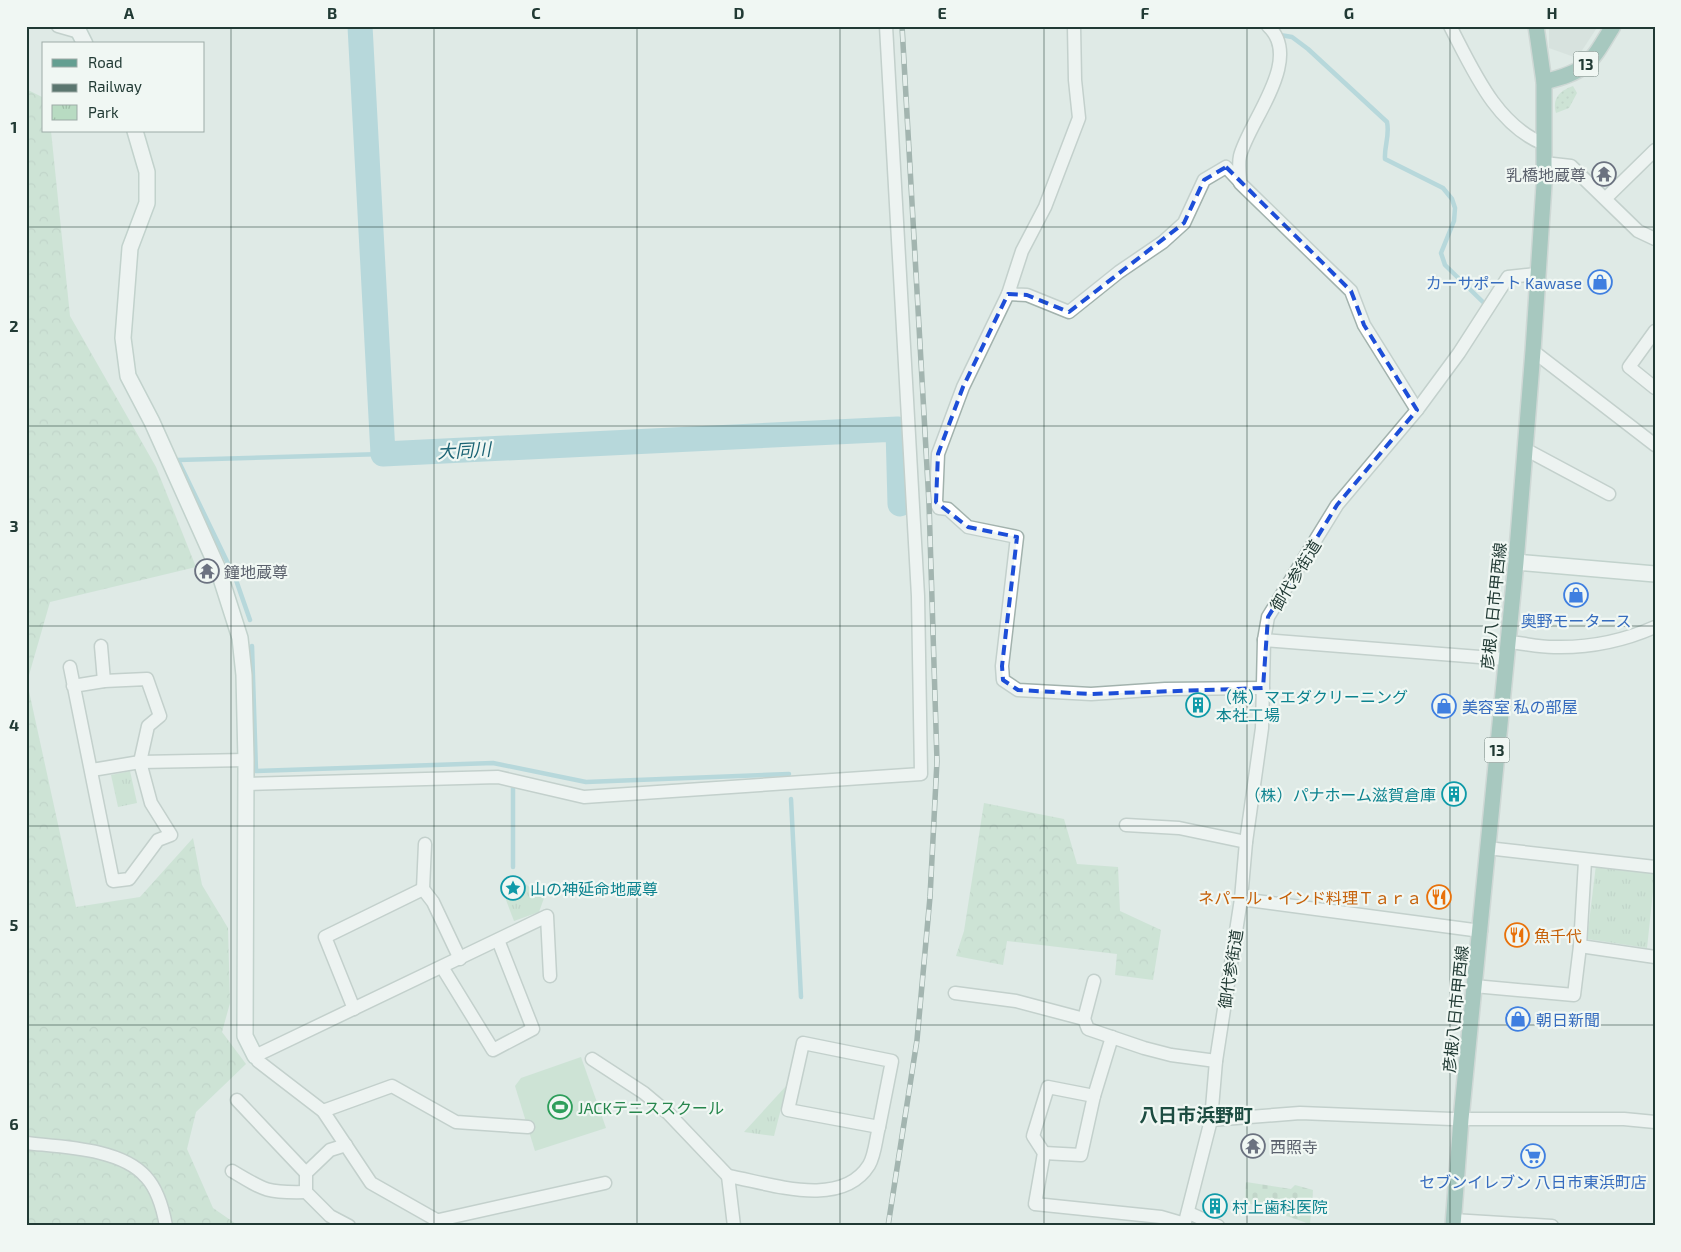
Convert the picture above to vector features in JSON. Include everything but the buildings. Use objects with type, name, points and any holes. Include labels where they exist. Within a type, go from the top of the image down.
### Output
[{"type":"main road","name":"彦根八日市甲西線","points":[[1453,1223],[1461,1119],[1516,562],[1533,351],[1544,163],[1544,82],[1536,26]]},
{"type":"main road","name":"13","points":[[1544,82],[1572,75],[1592,60],[1613,26]]},
{"type":"street","points":[[58,26],[80,34]]},
{"type":"street","points":[[246,784],[498,777],[584,798],[921,774],[918,596],[886,26]]},
{"type":"street","points":[[1074,26],[1074,80],[1079,118],[1045,207],[1022,251],[1008,294],[963,387],[938,454],[936,502],[939,508],[948,509],[968,527],[1017,537],[1002,666],[1003,680],[1018,690],[1091,694],[1165,689],[1263,688]]},
{"type":"street","points":[[1240,182],[1239,157],[1267,98],[1280,60],[1279,44],[1275,33],[1268,26]]},
{"type":"street","points":[[1450,26],[1481,84],[1508,121],[1529,138],[1544,144]]},
{"type":"street","points":[[134,132],[147,172],[147,203],[130,248],[123,338],[128,376],[152,422],[218,569],[240,638],[244,675],[246,760],[245,1036],[258,1061],[324,1111],[371,1184],[443,1223],[605,1183]]},
{"type":"street","points":[[1607,198],[1655,150]]},
{"type":"street","points":[[1544,163],[1571,166],[1607,198],[1638,231],[1655,239]]},
{"type":"street","points":[[1008,294],[1027,295],[1069,312],[1119,272],[1163,242],[1184,223],[1204,180],[1226,167],[1295,239],[1350,291],[1364,325],[1417,410]]},
{"type":"street","name":"御代参街道","points":[[1186,1221],[1211,1120],[1216,1061],[1241,899],[1246,842],[1262,728],[1264,640],[1268,617],[1337,505],[1417,410],[1459,353],[1508,277],[1537,274]]},
{"type":"street","points":[[1655,331],[1629,367],[1655,388]]},
{"type":"street","points":[[1533,351],[1655,445]]},
{"type":"street","points":[[1525,449],[1609,494]]},
{"type":"street","points":[[1516,562],[1655,574]]},
{"type":"street","points":[[1508,642],[1552,647],[1588,647],[1639,634],[1655,627]]},
{"type":"street","points":[[1264,640],[1505,659]]},
{"type":"street","points":[[102,646],[104,681]]},
{"type":"street","points":[[70,667],[73,686],[92,770],[113,881],[129,879],[158,840],[171,835],[151,803],[140,762],[148,726],[160,716],[148,679],[104,681],[73,686]]},
{"type":"street","points":[[92,770],[140,762],[246,760]]},
{"type":"street","points":[[1126,825],[1179,828],[1246,842]]},
{"type":"street","points":[[425,844],[422,888],[433,902],[460,959]]},
{"type":"street","points":[[1487,848],[1585,861],[1655,867]]},
{"type":"street","points":[[1474,986],[1574,996],[1580,946],[1585,861]]},
{"type":"street","points":[[354,1009],[325,937],[422,888]]},
{"type":"street","points":[[1241,899],[1481,931]]},
{"type":"street","points":[[255,1056],[547,916],[550,976]]},
{"type":"street","points":[[442,967],[494,1050],[534,1029],[498,940]]},
{"type":"street","points":[[1580,946],[1655,957]]},
{"type":"street","points":[[1094,981],[1084,1019],[1088,1029],[1171,1055],[1216,1061]]},
{"type":"street","points":[[955,993],[1016,1001],[1084,1019]]},
{"type":"street","points":[[1044,1153],[1081,1155],[1094,1096],[1112,1037]]},
{"type":"street","points":[[592,1059],[650,1098],[728,1176],[817,1192],[840,1188],[857,1177],[870,1164],[879,1127],[892,1061],[803,1043],[788,1110],[879,1127]]},
{"type":"street","points":[[324,1111],[392,1086],[456,1122],[528,1127]]},
{"type":"street","points":[[1094,1096],[1048,1086],[1033,1136],[1044,1153],[1035,1204],[1161,1217],[1218,1226]]},
{"type":"street","points":[[237,1100],[306,1173],[306,1192],[330,1216],[349,1226]]},
{"type":"street","points":[[1211,1120],[1300,1113],[1461,1119],[1624,1119],[1655,1122]]},
{"type":"street","points":[[26,1143],[90,1150],[136,1169],[146,1177],[157,1194],[166,1226]]},
{"type":"street","points":[[306,1173],[330,1150],[346,1145]]},
{"type":"street","points":[[232,1171],[259,1188],[274,1193],[306,1192]]},
{"type":"street","points":[[728,1176],[734,1226]]},
{"type":"street","points":[[1453,1223],[1552,1226]]},
{"type":"highlighted area","points":[[1226,167],[1351,291],[1364,325],[1417,410],[1337,505],[1268,617],[1263,688],[1091,694],[1018,690],[1003,680],[1002,666],[1017,537],[968,527],[936,502],[938,454],[963,387],[1008,294],[1027,295],[1069,312],[1184,223],[1204,180]]},
{"type":"shaded area","points":[[1549,26],[1598,26],[1577,58],[1549,48]]},
{"type":"green space","points":[[1573,86],[1577,93],[1569,108],[1556,113],[1555,104],[1558,96],[1564,90]]},
{"type":"green space","points":[[26,89],[42,97],[42,132],[51,132],[70,316],[156,467],[196,567],[50,602],[27,682],[76,907],[140,897],[193,838],[202,885],[228,928],[230,1003],[222,1032],[246,1064],[196,1112],[187,1149],[213,1208],[239,1226],[26,1226]]},
{"type":"green space","points":[[130,771],[137,803],[118,807],[111,775]]},
{"type":"green space","points":[[984,803],[1064,819],[1077,864],[1118,867],[1120,911],[1161,930],[1153,980],[1115,975],[1117,954],[1007,941],[1003,965],[956,956],[964,931]]},
{"type":"green space","points":[[1596,865],[1655,873],[1647,948],[1587,939]]},
{"type":"green space","points":[[515,876],[544,898],[539,912],[514,921],[500,884]]},
{"type":"green space","name":"JACKテニススクール","points":[[581,1057],[606,1128],[535,1151],[515,1086],[521,1078]]},
{"type":"green space","points":[[787,1085],[774,1136],[744,1132]]},
{"type":"green space","points":[[1246,1182],[1291,1189],[1295,1185],[1313,1190],[1310,1224],[1245,1202]]},
{"type":"waterway","name":"大同川","points":[[360,26],[383,454],[898,429],[900,504]]},
{"type":"waterway","points":[[1280,35],[1292,37],[1308,49],[1387,122],[1388,132],[1385,159],[1443,188],[1452,199],[1455,208],[1454,221],[1441,253],[1445,265],[1485,304]]},
{"type":"waterway","points":[[250,620],[236,580],[178,460],[383,454]]},
{"type":"waterway","points":[[252,646],[256,771],[493,763],[586,782],[789,774]]},
{"type":"waterway","points":[[513,787],[513,867]]},
{"type":"waterway","points":[[791,799],[801,997]]},
{"type":"railway","points":[[888,1226],[917,1040],[930,897],[937,761],[929,503],[902,26]]},
{"type":"place","name":"乳橋地蔵尊","points":[[1604,174]]},
{"type":"place","name":"カーサポート Kawase","points":[[1600,282]]},
{"type":"place","name":"鐘地蔵尊","points":[[207,571]]},
{"type":"place","name":"奥野モータース","points":[[1576,595]]},
{"type":"place","name":"（株）マエダクリーニング 本社工場","points":[[1198,705]]},
{"type":"place","name":"美容室 私の部屋","points":[[1444,706]]},
{"type":"place","name":"（株）パナホーム滋賀倉庫","points":[[1454,794]]},
{"type":"place","name":"山の神延命地蔵尊","points":[[513,888]]},
{"type":"place","name":"ネパール・インド料理Ｔａｒａ","points":[[1439,897]]},
{"type":"place","name":"魚千代","points":[[1517,935]]},
{"type":"place","name":"朝日新聞","points":[[1518,1019]]},
{"type":"place","name":"JACKテニススクール","points":[[560,1107]]},
{"type":"place","name":"西照寺","points":[[1253,1146]]},
{"type":"place","name":"セブンイレブン 八日市東浜町店","points":[[1533,1156]]},
{"type":"place","name":"村上歯科医院","points":[[1215,1206]]},
{"type":"district","name":"八日市浜野町","points":[[1196,1114]]}]
